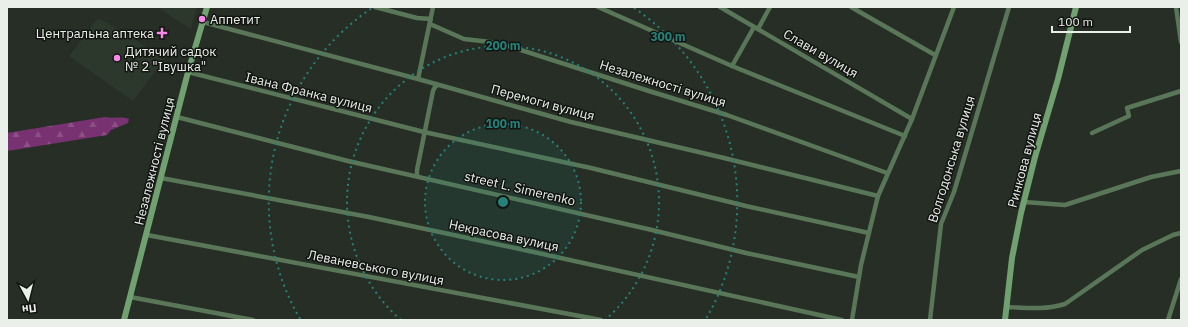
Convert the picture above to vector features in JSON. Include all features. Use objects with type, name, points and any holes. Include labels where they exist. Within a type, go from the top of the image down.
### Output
[{"type":"main road","name":"Незалежності вулиця","points":[[124,320],[188,72],[207,7]]},
{"type":"main road","name":"Ринкова вулиця","points":[[1005,320],[1012,258],[1024,202],[1076,7]]},
{"type":"street","name":"Незалежності вулиця","points":[[375,7],[430,22],[464,39],[499,43],[649,92],[727,114],[887,173]]},
{"type":"street","points":[[418,79],[433,7]]},
{"type":"street","points":[[598,7],[732,66],[905,136]]},
{"type":"street","name":"Слави вулиця","points":[[720,7],[912,119]]},
{"type":"street","points":[[732,66],[770,7]]},
{"type":"street","points":[[851,7],[935,56]]},
{"type":"street","points":[[852,320],[859,277],[878,196],[912,119],[954,7]]},
{"type":"street","name":"Волгодонська вулиця","points":[[930,320],[941,224],[954,192],[1009,7]]},
{"type":"street","points":[[1176,7],[1181,42]]},
{"type":"street","name":"Перемоги вулиця","points":[[203,22],[418,79],[571,122],[878,196]]},
{"type":"street","name":"Івана Франка вулиця","points":[[188,72],[424,132],[591,168],[767,211],[869,233]]},
{"type":"street","points":[[417,176],[424,132],[433,91],[438,85]]},
{"type":"street","points":[[1092,133],[1129,116],[1127,108],[1181,91]]},
{"type":"street","name":"street L. Simerenko","points":[[177,117],[302,150],[637,226],[746,253],[859,277]]},
{"type":"street","points":[[1024,202],[1065,206],[1151,177],[1181,171]]},
{"type":"street","name":"Некрасова вулиця","points":[[161,178],[376,219],[842,320]]},
{"type":"street","points":[[1007,308],[1039,309],[1065,304],[1142,250],[1173,235],[1181,233]]},
{"type":"street","name":"Леваневського вулиця","points":[[147,235],[601,320]]},
{"type":"street","points":[[1168,320],[1181,279]]},
{"type":"street","points":[[130,297],[253,320]]},
{"type":"shaded area","points":[[157,7],[197,7],[191,29]]},
{"type":"shaded area","name":"Дитячий садок № 2 \"Івушка\"","points":[[98,18],[132,37],[164,60],[133,101],[69,56]]},
{"type":"green space","points":[[105,117],[129,119],[128,123],[111,130],[107,135],[7,151],[7,133]]},
{"type":"place","name":"Аппетит","points":[[202,19]]},
{"type":"place","name":"Центральна аптека","points":[[162,33]]},
{"type":"place","name":"Дитячий садок № 2 \"Івушка\"","points":[[117,58]]}]
